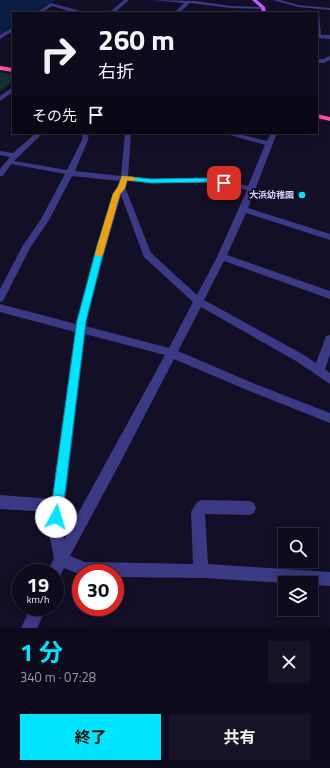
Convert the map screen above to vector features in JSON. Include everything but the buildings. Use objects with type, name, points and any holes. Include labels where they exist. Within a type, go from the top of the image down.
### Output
[{"type":"highway","points":[[0,63],[12,65]]},
{"type":"highway","points":[[0,68],[12,70]]},
{"type":"highway","points":[[318,110],[330,112]]},
{"type":"highway","points":[[318,116],[330,119]]},
{"type":"main road","points":[[254,0],[264,10]]},
{"type":"street","points":[[112,12],[128,0]]},
{"type":"street","points":[[155,0],[188,2],[202,1],[231,7],[264,10]]},
{"type":"street","points":[[277,0],[317,12],[330,9]]},
{"type":"street","points":[[177,12],[188,2]]},
{"type":"street","points":[[39,12],[51,4],[80,12]]},
{"type":"street","points":[[0,37],[12,30]]},
{"type":"street","points":[[318,36],[330,37]]},
{"type":"street","points":[[318,61],[324,61],[330,58]]},
{"type":"street","points":[[0,98],[12,91]]},
{"type":"street","points":[[0,174],[15,155],[39,134]]},
{"type":"street","points":[[0,298],[26,246],[46,220],[70,173],[85,140],[86,134]]},
{"type":"street","points":[[128,134],[124,182],[147,255],[199,302],[300,358],[330,379]]},
{"type":"street","points":[[230,134],[269,144]]},
{"type":"street","points":[[58,564],[117,457],[172,353],[190,315],[199,302],[222,257],[274,134]]},
{"type":"street","points":[[0,153],[15,155]]},
{"type":"street","points":[[10,162],[124,182],[211,180],[251,189]]},
{"type":"street","points":[[124,182],[117,194],[101,246],[80,330],[55,528],[56,542],[61,558],[85,569],[201,571],[330,579]]},
{"type":"street","points":[[243,209],[330,237]]},
{"type":"street","points":[[222,257],[330,295]]},
{"type":"street","points":[[0,308],[172,353],[251,387],[330,418]]},
{"type":"street","points":[[319,370],[330,339]]},
{"type":"street","points":[[0,502],[57,506]]},
{"type":"street","points":[[201,571],[198,512],[202,507],[249,508]]},
{"type":"street","points":[[29,628],[34,616]]},
{"type":"green space","points":[[0,72],[12,74],[12,83],[0,91]]},
{"type":"water","points":[[0,0],[56,0],[36,12],[12,12],[12,27],[0,34]]},
{"type":"slow traffic","points":[[99,254],[117,194],[122,188],[125,178],[133,179]]},
{"type":"place","name":"大浜幼稚園","points":[[302,195]]},
{"type":"route","points":[[56,517],[82,321],[101,246],[117,194],[122,188],[125,178],[151,181],[211,180],[224,183]]}]
